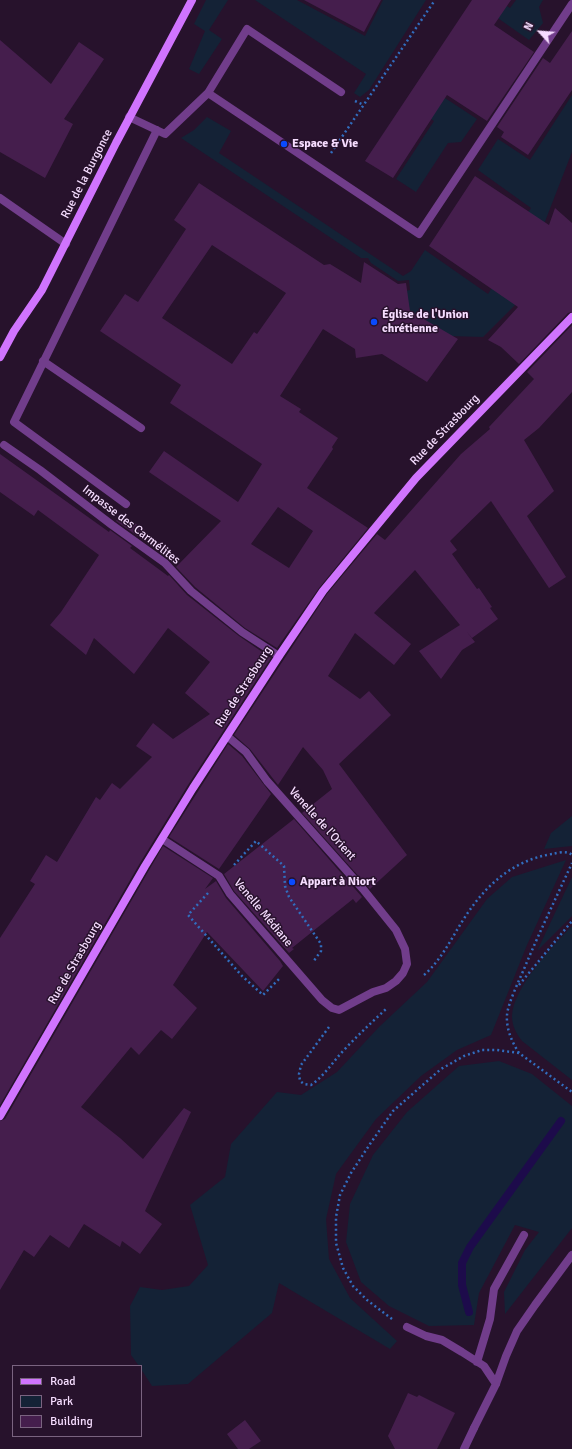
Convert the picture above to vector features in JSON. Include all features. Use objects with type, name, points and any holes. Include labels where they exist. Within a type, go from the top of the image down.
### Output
[{"type":"street","name":"Rue de la Burgonce","points":[[0,357],[14,331],[42,290],[94,186],[192,0]]},
{"type":"street","points":[[208,93],[419,234],[572,4]]},
{"type":"street","points":[[130,117],[165,134],[208,93],[247,29],[341,92]]},
{"type":"street","points":[[126,504],[14,422],[157,130]]},
{"type":"street","points":[[0,198],[66,244]]},
{"type":"street","name":"Rue de Strasbourg","points":[[0,1116],[162,839],[227,736],[323,591],[416,478],[572,316]]},
{"type":"street","points":[[43,361],[141,428]]},
{"type":"street","name":"Impasse des Carmélites","points":[[4,445],[165,563],[191,591],[242,632],[279,656]]},
{"type":"street","name":"Venelle de l'Orient","points":[[227,736],[246,752],[267,781],[363,889],[396,930],[405,949],[406,964],[403,973],[396,981],[386,988],[373,992],[339,1010]]},
{"type":"street","name":"Venelle Médiane","points":[[162,839],[219,876],[230,894],[322,1000],[332,1008],[339,1010]]},
{"type":"street","points":[[477,1362],[490,1320],[494,1289],[524,1235]]},
{"type":"street","points":[[464,1449],[496,1384],[517,1331],[572,1254]]},
{"type":"street","points":[[407,1327],[426,1336],[442,1340],[484,1366],[496,1384]]},
{"type":"path","points":[[321,169],[435,0]]},
{"type":"path","points":[[292,966],[263,995],[242,976],[188,915],[256,841],[284,866],[285,886],[289,897],[321,944],[321,951],[312,964]]},
{"type":"path","points":[[422,976],[443,954],[461,923],[481,895],[499,877],[528,861],[545,855],[566,852],[572,855]]},
{"type":"path","points":[[572,863],[542,926],[516,988],[507,1015],[509,1031],[513,1043],[519,1053],[572,1092]]},
{"type":"path","points":[[516,988],[572,921]]},
{"type":"path","points":[[319,1042],[301,1065],[299,1074],[300,1081],[304,1084],[311,1085],[323,1076],[359,1034],[390,1006]]},
{"type":"path","points":[[407,1327],[391,1318],[367,1300],[353,1286],[343,1268],[336,1243],[336,1217],[340,1195],[355,1167],[393,1111],[441,1069],[464,1056],[482,1050],[497,1050],[519,1053]]},
{"type":"green space","points":[[206,0],[228,0],[209,30],[222,39],[199,74],[189,69],[205,31],[194,24]]},
{"type":"green space","points":[[255,0],[297,0],[365,36],[383,0],[426,0],[369,90],[360,97],[354,93],[366,74]]},
{"type":"green space","points":[[498,0],[510,8],[516,0],[543,0],[539,7],[543,23],[529,40],[492,14]]},
{"type":"green space","points":[[419,81],[477,119],[461,142],[448,143],[416,192],[396,179],[434,121],[406,102]]},
{"type":"green space","points":[[572,95],[572,152],[520,286],[527,293],[483,337],[449,336],[396,302],[401,292],[410,290],[409,280],[398,281],[371,263],[368,258],[361,258],[181,138],[194,130],[207,117],[231,131],[219,153],[403,276],[411,271],[425,250],[488,294],[512,256],[501,249],[531,208],[478,170],[498,139],[530,160]]},
{"type":"green space","points":[[572,816],[572,846],[544,849],[551,833]]},
{"type":"green space","points":[[566,860],[527,945],[491,1035],[457,1050],[421,1076],[376,1119],[336,1174],[326,1219],[329,1259],[350,1298],[397,1341],[390,1349],[279,1283],[272,1313],[188,1384],[152,1386],[142,1371],[142,1365],[138,1365],[131,1355],[130,1306],[140,1287],[162,1290],[189,1286],[208,1265],[190,1205],[225,1177],[231,1144],[277,1092],[301,1095],[337,1072],[379,1027],[427,982],[487,899],[512,877]]},
{"type":"green space","points":[[572,877],[572,916],[537,951]]},
{"type":"green space","points":[[572,926],[572,1080],[522,1041],[515,1029],[512,1016],[514,1005],[526,980],[545,955]]},
{"type":"green space","points":[[499,1061],[532,1074],[572,1106],[572,1228],[505,1314],[504,1292],[525,1250],[539,1232],[515,1225],[479,1293],[474,1325],[429,1326],[389,1306],[361,1282],[346,1242],[350,1204],[373,1155],[407,1112],[459,1066]]},
{"type":"building","points":[[304,0],[381,0],[364,32]]},
{"type":"building","points":[[472,0],[511,0],[494,25],[534,52],[487,121],[447,95],[393,178],[365,161]]},
{"type":"building","points":[[572,31],[572,90],[528,155],[501,137],[504,132],[497,127],[543,58],[550,63]]},
{"type":"building","points":[[0,40],[51,84],[79,42],[104,59],[64,119],[73,124],[45,178],[0,152]]},
{"type":"building","points":[[475,176],[549,225],[555,208],[572,223],[572,312],[568,313],[519,364],[501,347],[488,340],[518,307],[429,246]]},
{"type":"building","points":[[199,183],[324,265],[330,264],[361,283],[364,262],[398,284],[406,283],[410,311],[458,339],[427,382],[382,354],[356,358],[355,349],[323,329],[280,396],[301,409],[299,412],[338,438],[332,447],[333,449],[307,488],[368,528],[319,588],[277,648],[245,628],[195,587],[176,567],[221,521],[149,472],[164,451],[238,502],[262,464],[170,403],[181,385],[100,331],[125,294],[138,302],[186,229],[174,220]],"holes":[[[212,245],[286,293],[257,334],[254,332],[232,364],[162,318]],[[278,507],[313,531],[289,568],[251,544]]]},
{"type":"building","points":[[572,325],[572,392],[539,428],[524,440],[554,491],[527,516],[566,577],[549,588],[491,501],[450,541],[457,550],[452,554],[477,589],[479,588],[498,619],[472,638],[466,631],[475,642],[462,650],[441,679],[419,651],[460,625],[415,570],[374,613],[411,644],[394,665],[355,633],[328,676],[360,699],[369,691],[391,715],[339,764],[407,855],[370,889],[302,813],[332,789],[323,770],[303,747],[278,785],[250,749],[234,735],[327,594],[377,534],[385,540],[461,454],[490,429],[489,427],[534,379],[527,372]]},
{"type":"building","points":[[0,454],[109,532],[110,530],[132,546],[130,548],[168,576],[169,575],[187,595],[239,636],[271,658],[188,785],[140,863],[0,1105],[0,938],[35,884],[30,881],[46,855],[57,862],[96,797],[100,800],[112,783],[120,789],[152,757],[136,746],[153,723],[173,739],[210,714],[185,693],[210,662],[168,628],[134,674],[94,638],[86,655],[50,625],[61,612],[99,555],[38,510],[34,516],[0,492]]},
{"type":"building","points":[[121,514],[145,530],[139,537],[116,521]]},
{"type":"building","points":[[228,744],[242,756],[271,794],[219,869],[169,837]]},
{"type":"building","points":[[294,819],[362,897],[356,903],[353,899],[292,948],[294,949],[289,953],[234,891],[224,874]]},
{"type":"building","points":[[163,846],[213,878],[205,889],[216,881],[226,898],[283,966],[263,991],[207,932],[173,985],[197,1008],[172,1039],[161,1030],[139,1055],[131,1047],[81,1107],[120,1138],[143,1159],[184,1108],[191,1112],[145,1211],[162,1224],[140,1254],[122,1241],[120,1247],[84,1224],[69,1248],[50,1235],[34,1257],[24,1250],[0,1290],[0,1121],[5,1119]]},
{"type":"building","points":[[408,1393],[417,1397],[419,1395],[455,1413],[437,1449],[395,1449],[388,1436]]},
{"type":"building","points":[[245,1420],[261,1441],[249,1449],[238,1449],[227,1434]]},
{"type":"waterway","points":[[469,1312],[462,1285],[462,1263],[470,1247],[561,1121]]},
{"type":"place","name":"Espace & Vie","points":[[284,144]]},
{"type":"place","name":"Église de l'Union chrétienne","points":[[374,322]]},
{"type":"place","name":"Appart à Niort","points":[[292,882]]}]
